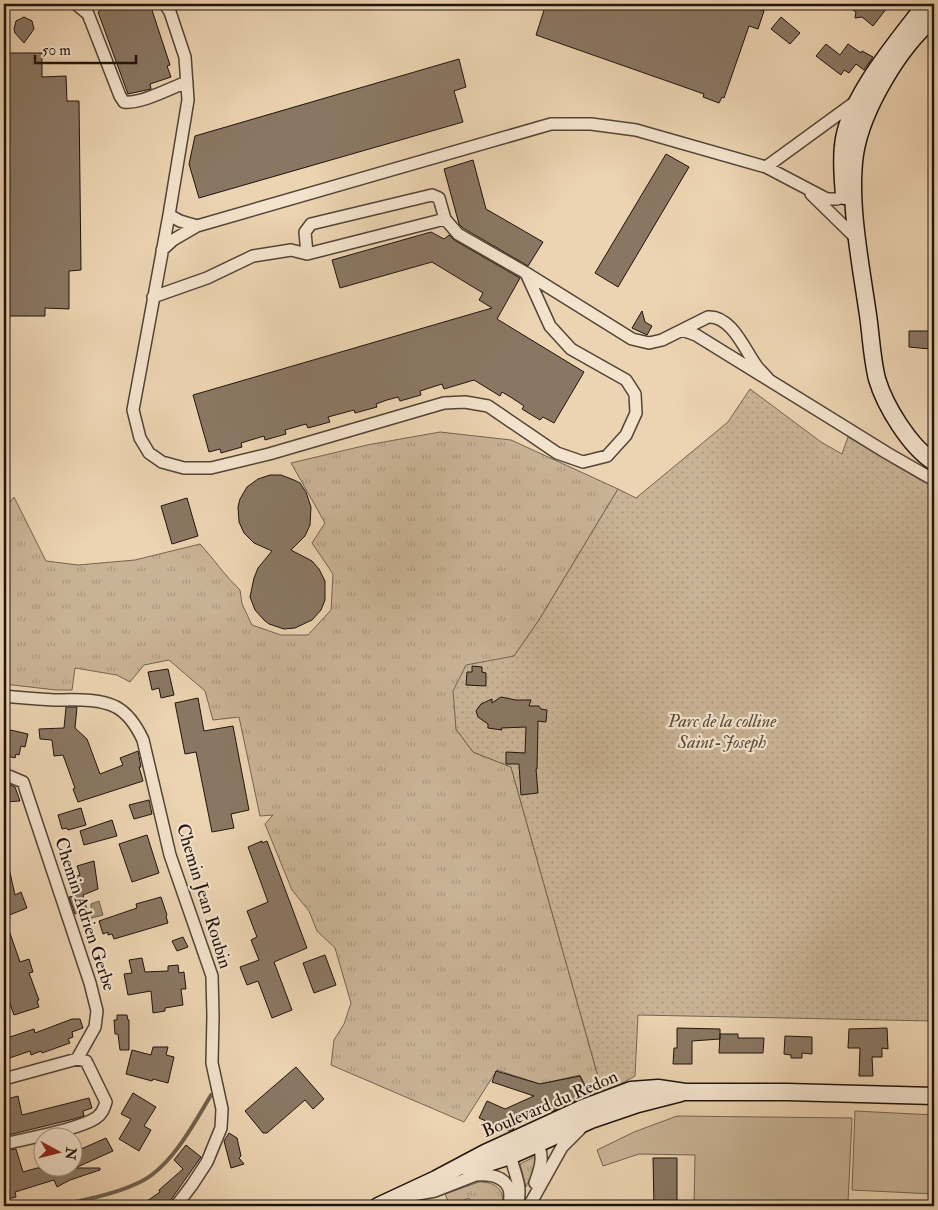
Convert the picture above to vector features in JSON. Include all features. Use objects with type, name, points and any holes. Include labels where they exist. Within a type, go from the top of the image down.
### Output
[{"type":"street","points":[[76,4],[88,14],[124,102],[142,99],[187,82]]},
{"type":"street","points":[[165,4],[170,12],[185,57],[188,100],[169,216],[133,410],[140,438],[149,452],[162,462],[184,468],[211,468],[269,454],[444,403],[465,402],[488,406],[557,453],[584,462],[607,456],[626,435],[636,413],[635,394],[626,380],[571,349],[550,326],[526,274]]},
{"type":"street","points":[[766,167],[841,120],[860,99],[886,57],[930,7]]},
{"type":"street","points":[[930,7],[912,41],[878,92],[865,118],[857,145],[849,195],[860,253],[877,378],[889,408],[906,433],[926,457],[934,462]]},
{"type":"street","points":[[841,120],[857,145]]},
{"type":"street","points":[[841,120],[854,238],[860,253]]},
{"type":"street","points":[[162,250],[173,240],[200,225],[551,124],[591,124],[636,130],[766,167],[827,199],[837,199],[849,195]]},
{"type":"street","points":[[805,188],[854,238]]},
{"type":"street","points":[[307,254],[305,232],[311,224],[432,195],[439,198],[445,219],[458,234],[632,339],[649,343],[662,340],[708,317],[713,316],[723,320],[744,343],[757,367],[769,380]]},
{"type":"street","points":[[169,216],[180,221],[200,225]]},
{"type":"street","points":[[153,297],[207,278],[253,256],[291,250],[307,254],[445,219]]},
{"type":"street","points":[[682,330],[696,335],[888,454],[934,480]]},
{"type":"street","name":"Chemin Jean Roubin","points":[[4,696],[102,702],[118,708],[132,720],[138,730],[148,761],[170,855],[212,976],[212,1063],[222,1109],[221,1128],[206,1162],[192,1186],[176,1206]]},
{"type":"street","name":"Chemin Adrien Gerbe","points":[[4,774],[23,782],[90,982],[97,1011],[95,1027],[77,1059]]},
{"type":"street","points":[[4,1079],[77,1059],[86,1061],[106,1102],[104,1109],[96,1118],[74,1127],[4,1144]]},
{"type":"street","name":"Boulevard du Redon","points":[[533,1139],[583,1108],[631,1090],[658,1088],[685,1092],[787,1092],[934,1096]]},
{"type":"street","name":"Boulevard du Redon","points":[[378,1206],[436,1179],[485,1152],[510,1149],[533,1139],[638,1104],[660,1100],[685,1092]]},
{"type":"street","points":[[528,1206],[562,1147],[571,1136],[592,1120]]},
{"type":"street","points":[[528,1206],[542,1161],[541,1151],[533,1139]]},
{"type":"street","points":[[510,1149],[520,1184],[511,1206]]},
{"type":"street","points":[[395,1198],[435,1191],[476,1175],[484,1175],[498,1177],[504,1182],[509,1189],[511,1206]]},
{"type":"green space","name":"Parc de la colline Saint-Joseph","points":[[750,389],[821,442],[842,454],[848,437],[920,480],[934,486],[934,1021],[638,1015],[635,1076],[603,1094],[511,767],[473,752],[456,729],[453,691],[466,665],[514,656],[539,620],[618,489],[636,498],[728,422]]},
{"type":"green space","points":[[440,432],[511,440],[618,489],[539,620],[514,656],[454,692],[456,729],[473,752],[511,767],[603,1094],[591,1096],[580,1075],[540,1084],[497,1070],[464,1122],[331,1065],[334,1040],[344,1024],[351,1003],[335,948],[317,931],[309,911],[292,890],[265,824],[273,815],[260,816],[239,717],[213,720],[205,691],[169,660],[144,665],[130,682],[117,675],[75,668],[72,690],[4,684],[4,509],[14,497],[46,561],[78,565],[135,560],[200,544],[240,590],[242,604],[252,625],[281,635],[308,635],[331,610],[333,574],[312,543],[325,523],[291,463],[367,445]]},
{"type":"green space","points":[[855,1111],[934,1115],[934,1194],[852,1190]]},
{"type":"green space","points":[[677,1116],[852,1118],[848,1202],[747,1201],[746,1206],[694,1206],[695,1155],[639,1154],[603,1166],[597,1150],[634,1132]]},
{"type":"green space","points":[[536,1156],[537,1162],[526,1187],[520,1164]]},
{"type":"green space","points":[[479,1182],[489,1183],[498,1188],[502,1195],[502,1206],[473,1206],[469,1198],[450,1206],[445,1194]]},
{"type":"shaded area","points":[[99,901],[103,915],[88,919],[85,912],[91,909],[91,904]]},
{"type":"building","points":[[110,4],[150,4],[170,65],[167,66],[171,77],[150,84],[151,89],[128,94],[98,12]]},
{"type":"building","points":[[546,4],[742,4],[764,11],[758,29],[749,26],[724,98],[722,97],[719,103],[703,97],[704,94],[536,35]]},
{"type":"building","points":[[844,4],[890,4],[873,26],[862,17],[855,18],[856,12]]},
{"type":"building","points":[[24,17],[32,21],[34,29],[24,43],[15,33],[14,29],[16,21]]},
{"type":"building","points":[[781,17],[800,33],[790,44],[771,29]]},
{"type":"building","points":[[826,44],[840,55],[848,44],[861,53],[862,51],[873,57],[864,70],[856,64],[849,73],[844,70],[841,75],[816,56]]},
{"type":"building","points":[[4,53],[42,53],[42,77],[66,76],[67,101],[79,101],[81,270],[69,271],[69,309],[45,308],[45,316],[4,316]]},
{"type":"building","points":[[459,59],[466,87],[454,91],[463,122],[199,198],[189,164],[195,136]]},
{"type":"building","points":[[666,154],[689,167],[618,287],[595,273]]},
{"type":"building","points":[[473,160],[486,209],[543,242],[528,266],[459,224],[444,169]]},
{"type":"building","points":[[431,232],[444,239],[449,235],[454,240],[520,278],[497,319],[584,372],[554,423],[543,417],[540,420],[522,409],[524,406],[512,398],[502,392],[500,396],[474,380],[444,389],[442,384],[420,391],[421,395],[400,401],[398,397],[376,404],[377,407],[355,413],[354,410],[328,417],[330,422],[308,428],[306,424],[285,430],[286,434],[265,440],[264,436],[241,443],[242,447],[221,453],[220,449],[209,452],[193,395],[492,308],[479,300],[483,293],[432,262],[340,288],[332,260]]},
{"type":"building","points":[[642,311],[645,322],[652,326],[647,335],[632,328]]},
{"type":"building","points":[[909,331],[930,331],[930,349],[909,347]]},
{"type":"building","points":[[270,475],[281,475],[294,480],[300,483],[306,492],[311,507],[310,525],[305,536],[291,550],[312,561],[319,569],[325,581],[325,600],[321,610],[312,620],[295,628],[284,629],[269,624],[255,610],[250,597],[258,568],[272,551],[254,543],[244,533],[239,522],[238,507],[247,487],[258,479]]},
{"type":"building","points":[[187,498],[198,536],[172,544],[161,506]]},
{"type":"building","points":[[472,666],[482,667],[482,672],[486,673],[486,686],[466,685],[467,672],[472,672]]},
{"type":"building","points":[[168,669],[174,695],[161,698],[159,688],[152,690],[148,672]]},
{"type":"building","points":[[501,697],[531,700],[529,706],[539,706],[541,709],[547,710],[546,722],[538,721],[536,769],[538,793],[521,795],[519,764],[506,764],[506,752],[525,753],[526,727],[501,728],[502,730],[488,728],[488,724],[478,717],[476,711],[481,704],[492,699],[492,703]]},
{"type":"building","points":[[198,698],[204,731],[233,726],[249,810],[231,814],[234,828],[212,832],[196,752],[185,754],[175,703]]},
{"type":"building","points":[[66,707],[77,707],[75,728],[87,739],[100,774],[123,765],[120,758],[138,751],[141,767],[139,767],[143,781],[78,802],[63,755],[54,756],[52,740],[40,739],[39,729],[64,728]]},
{"type":"building","points":[[6,729],[28,734],[25,747],[21,746],[19,755],[16,754],[15,758],[4,755],[7,743],[4,740]]},
{"type":"building","points":[[4,782],[15,787],[20,801],[4,802]]},
{"type":"building","points":[[149,800],[152,814],[134,819],[129,805]]},
{"type":"building","points":[[81,808],[86,825],[68,830],[67,828],[62,829],[58,815]]},
{"type":"building","points":[[112,820],[117,836],[84,845],[80,831]]},
{"type":"building","points":[[147,835],[159,873],[132,882],[119,844]]},
{"type":"building","points":[[262,841],[262,843],[267,841],[307,948],[274,962],[292,1010],[272,1018],[258,981],[247,985],[240,967],[259,960],[251,940],[257,937],[247,911],[268,902],[248,847]]},
{"type":"building","points":[[94,861],[98,889],[83,895],[87,910],[75,914],[69,897],[75,896],[69,878],[80,875],[77,866]]},
{"type":"building","points":[[8,864],[15,895],[21,892],[27,908],[7,916],[4,909],[4,865]]},
{"type":"building","points":[[161,897],[168,923],[114,939],[112,934],[108,935],[108,932],[103,934],[99,921],[137,908],[136,904]]},
{"type":"building","points":[[5,919],[20,962],[29,959],[33,972],[29,973],[39,1000],[37,1001],[39,1007],[14,1015],[4,987]]},
{"type":"building","points":[[183,937],[188,947],[177,951],[172,941]]},
{"type":"building","points":[[325,955],[336,985],[314,993],[303,963]]},
{"type":"building","points":[[142,958],[145,972],[168,971],[168,966],[178,965],[179,973],[184,972],[186,989],[181,989],[183,1005],[165,1008],[165,1011],[153,1013],[151,991],[128,995],[124,974],[132,973],[129,960]]},
{"type":"building","points":[[117,1015],[127,1015],[129,1020],[129,1050],[120,1050],[118,1034],[115,1034],[114,1020],[117,1020]]},
{"type":"building","points":[[72,1019],[80,1019],[83,1028],[72,1032],[73,1037],[68,1039],[70,1043],[42,1053],[41,1051],[31,1055],[30,1051],[4,1060],[4,1039],[34,1029],[35,1033]]},
{"type":"building","points":[[677,1028],[720,1029],[720,1039],[692,1041],[692,1064],[673,1064],[674,1048],[677,1048]]},
{"type":"building","points":[[887,1028],[888,1049],[882,1048],[882,1057],[872,1057],[873,1076],[859,1076],[860,1048],[848,1048],[849,1029]]},
{"type":"building","points":[[720,1034],[738,1034],[738,1038],[764,1038],[763,1053],[719,1053]]},
{"type":"building","points":[[785,1036],[812,1037],[812,1054],[802,1053],[802,1058],[791,1058],[791,1055],[784,1054]]},
{"type":"building","points":[[153,1047],[168,1047],[166,1055],[174,1057],[168,1083],[126,1074],[132,1050],[151,1055]]},
{"type":"building","points":[[296,1067],[324,1099],[313,1109],[305,1100],[267,1133],[263,1133],[245,1111]]},
{"type":"building","points":[[496,1071],[540,1084],[580,1076],[589,1095],[551,1112],[548,1105],[510,1121],[514,1129],[509,1131],[479,1118],[487,1101],[505,1109],[534,1096],[492,1082]]},
{"type":"building","points":[[133,1093],[156,1107],[144,1126],[151,1130],[139,1151],[119,1139],[131,1119],[121,1114]]},
{"type":"building","points":[[18,1096],[22,1115],[89,1098],[92,1108],[83,1111],[84,1116],[4,1136],[4,1100]]},
{"type":"building","points":[[229,1133],[237,1138],[241,1156],[239,1158],[244,1164],[231,1168],[224,1141]]},
{"type":"building","points":[[106,1138],[113,1151],[82,1165],[82,1149]]},
{"type":"building","points":[[186,1145],[201,1157],[170,1201],[169,1206],[140,1206],[160,1192],[159,1190],[183,1169],[174,1160]]},
{"type":"building","points":[[16,1149],[23,1172],[32,1169],[32,1178],[76,1178],[57,1187],[54,1180],[15,1192],[16,1197],[4,1200],[4,1151]]},
{"type":"building","points":[[653,1158],[677,1158],[677,1206],[654,1206]]},
{"type":"building","points":[[82,1168],[100,1168],[100,1170],[82,1176]]},
{"type":"waterway","points":[[56,1206],[118,1191],[150,1176],[171,1157],[211,1095]]}]
